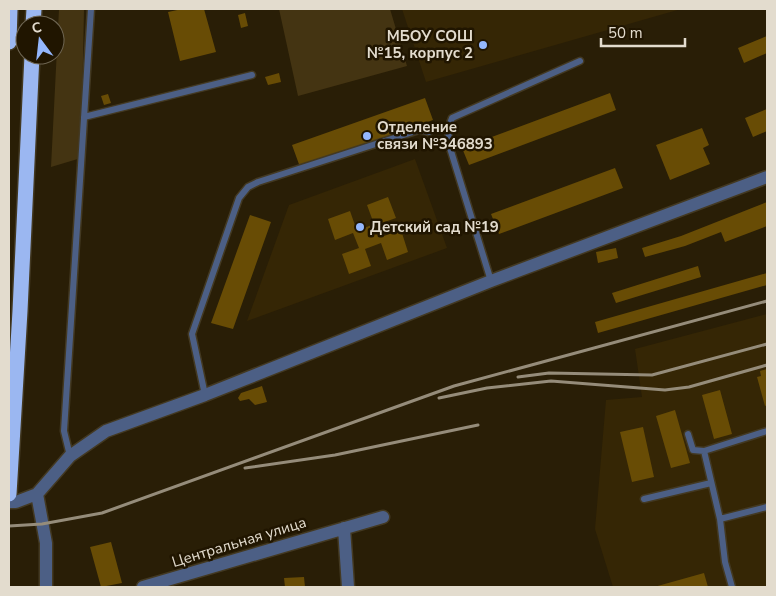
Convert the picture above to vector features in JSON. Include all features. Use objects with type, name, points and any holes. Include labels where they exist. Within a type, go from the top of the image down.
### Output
[{"type":"highway","points":[[9,42],[10,9]]},
{"type":"highway","points":[[9,494],[31,65]]},
{"type":"street","points":[[9,502],[23,500],[37,494],[70,456],[106,430],[206,395],[491,281],[767,177]]},
{"type":"street","points":[[37,494],[46,543],[46,587]]},
{"type":"street","name":"Центральная улица","points":[[143,587],[382,517]]},
{"type":"street","points":[[344,528],[348,587]]},
{"type":"lane","points":[[70,456],[64,432],[91,9]]},
{"type":"lane","points":[[491,281],[450,148],[448,129],[452,118],[580,61]]},
{"type":"lane","points":[[84,117],[252,75]]},
{"type":"lane","points":[[206,395],[192,334],[239,198],[248,188],[258,182],[420,130],[429,132]]},
{"type":"lane","points":[[688,434],[693,450],[704,451],[767,431]]},
{"type":"lane","points":[[704,451],[720,519],[725,562],[732,587]]},
{"type":"lane","points":[[644,499],[711,483]]},
{"type":"lane","points":[[720,519],[767,507]]},
{"type":"shaded area","points":[[59,9],[84,9],[81,158],[51,167],[56,65],[65,65],[65,15],[59,15]]},
{"type":"shaded area","points":[[279,9],[390,9],[407,66],[298,96]]},
{"type":"shaded area","name":"МБОУ СОШ №15, корпус 2","points":[[402,9],[681,9],[426,82]]},
{"type":"shaded area","name":"Детский сад №19","points":[[415,159],[447,248],[247,321],[289,205]]},
{"type":"shaded area","points":[[767,314],[767,587],[613,587],[595,529],[606,400],[642,397],[635,349]]},
{"type":"building","points":[[182,9],[204,9],[216,52],[180,61],[168,12]]},
{"type":"building","points":[[245,13],[248,26],[241,28],[238,15]]},
{"type":"building","points":[[767,36],[767,53],[744,63],[738,48]]},
{"type":"building","points":[[279,73],[281,82],[268,85],[265,77]]},
{"type":"building","points":[[610,93],[616,110],[469,165],[462,148]]},
{"type":"building","points":[[108,94],[111,103],[104,105],[101,96]]},
{"type":"building","points":[[425,98],[433,120],[300,167],[292,145]]},
{"type":"building","points":[[767,109],[767,131],[753,137],[745,118]]},
{"type":"building","points":[[702,128],[709,145],[703,148],[710,164],[670,180],[656,145]]},
{"type":"building","points":[[615,168],[623,188],[499,234],[491,214]]},
{"type":"building","points":[[388,197],[396,218],[379,224],[384,236],[401,230],[408,252],[387,260],[381,243],[365,249],[371,266],[349,274],[342,254],[359,248],[353,233],[335,240],[328,219],[350,211],[357,231],[374,224],[367,205]]},
{"type":"building","points":[[767,202],[767,226],[725,242],[721,232],[685,246],[645,257],[642,248],[681,236]]},
{"type":"building","points":[[250,215],[271,222],[233,329],[211,323]]},
{"type":"building","points":[[616,248],[618,258],[598,263],[596,252]]},
{"type":"building","points":[[698,266],[701,277],[616,303],[612,293]]},
{"type":"building","points":[[767,273],[767,285],[598,333],[595,322]]},
{"type":"building","points":[[767,369],[767,405],[765,406],[757,377],[761,376],[760,371]]},
{"type":"building","points":[[262,386],[267,402],[255,405],[249,399],[240,401],[238,398],[241,393]]},
{"type":"building","points":[[720,390],[732,434],[714,439],[702,395]]},
{"type":"building","points":[[675,410],[690,463],[671,468],[656,416]]},
{"type":"building","points":[[643,427],[654,477],[632,482],[620,432]]},
{"type":"building","points":[[111,542],[122,583],[101,587],[90,547]]},
{"type":"building","points":[[704,573],[708,587],[654,587]]},
{"type":"building","points":[[304,577],[305,587],[285,587],[284,578]]},
{"type":"railway","points":[[9,526],[42,524],[102,513],[454,386],[767,301]]},
{"type":"railway","points":[[518,377],[549,373],[652,375],[767,344]]},
{"type":"railway","points":[[439,398],[487,388],[551,381],[665,390],[689,387],[767,365]]},
{"type":"railway","points":[[245,468],[335,455],[478,425]]},
{"type":"place","name":"МБОУ СОШ №15, корпус 2","points":[[483,45]]},
{"type":"place","name":"Отделение связи №346893","points":[[367,136]]},
{"type":"place","name":"Детский сад №19","points":[[360,227]]}]
